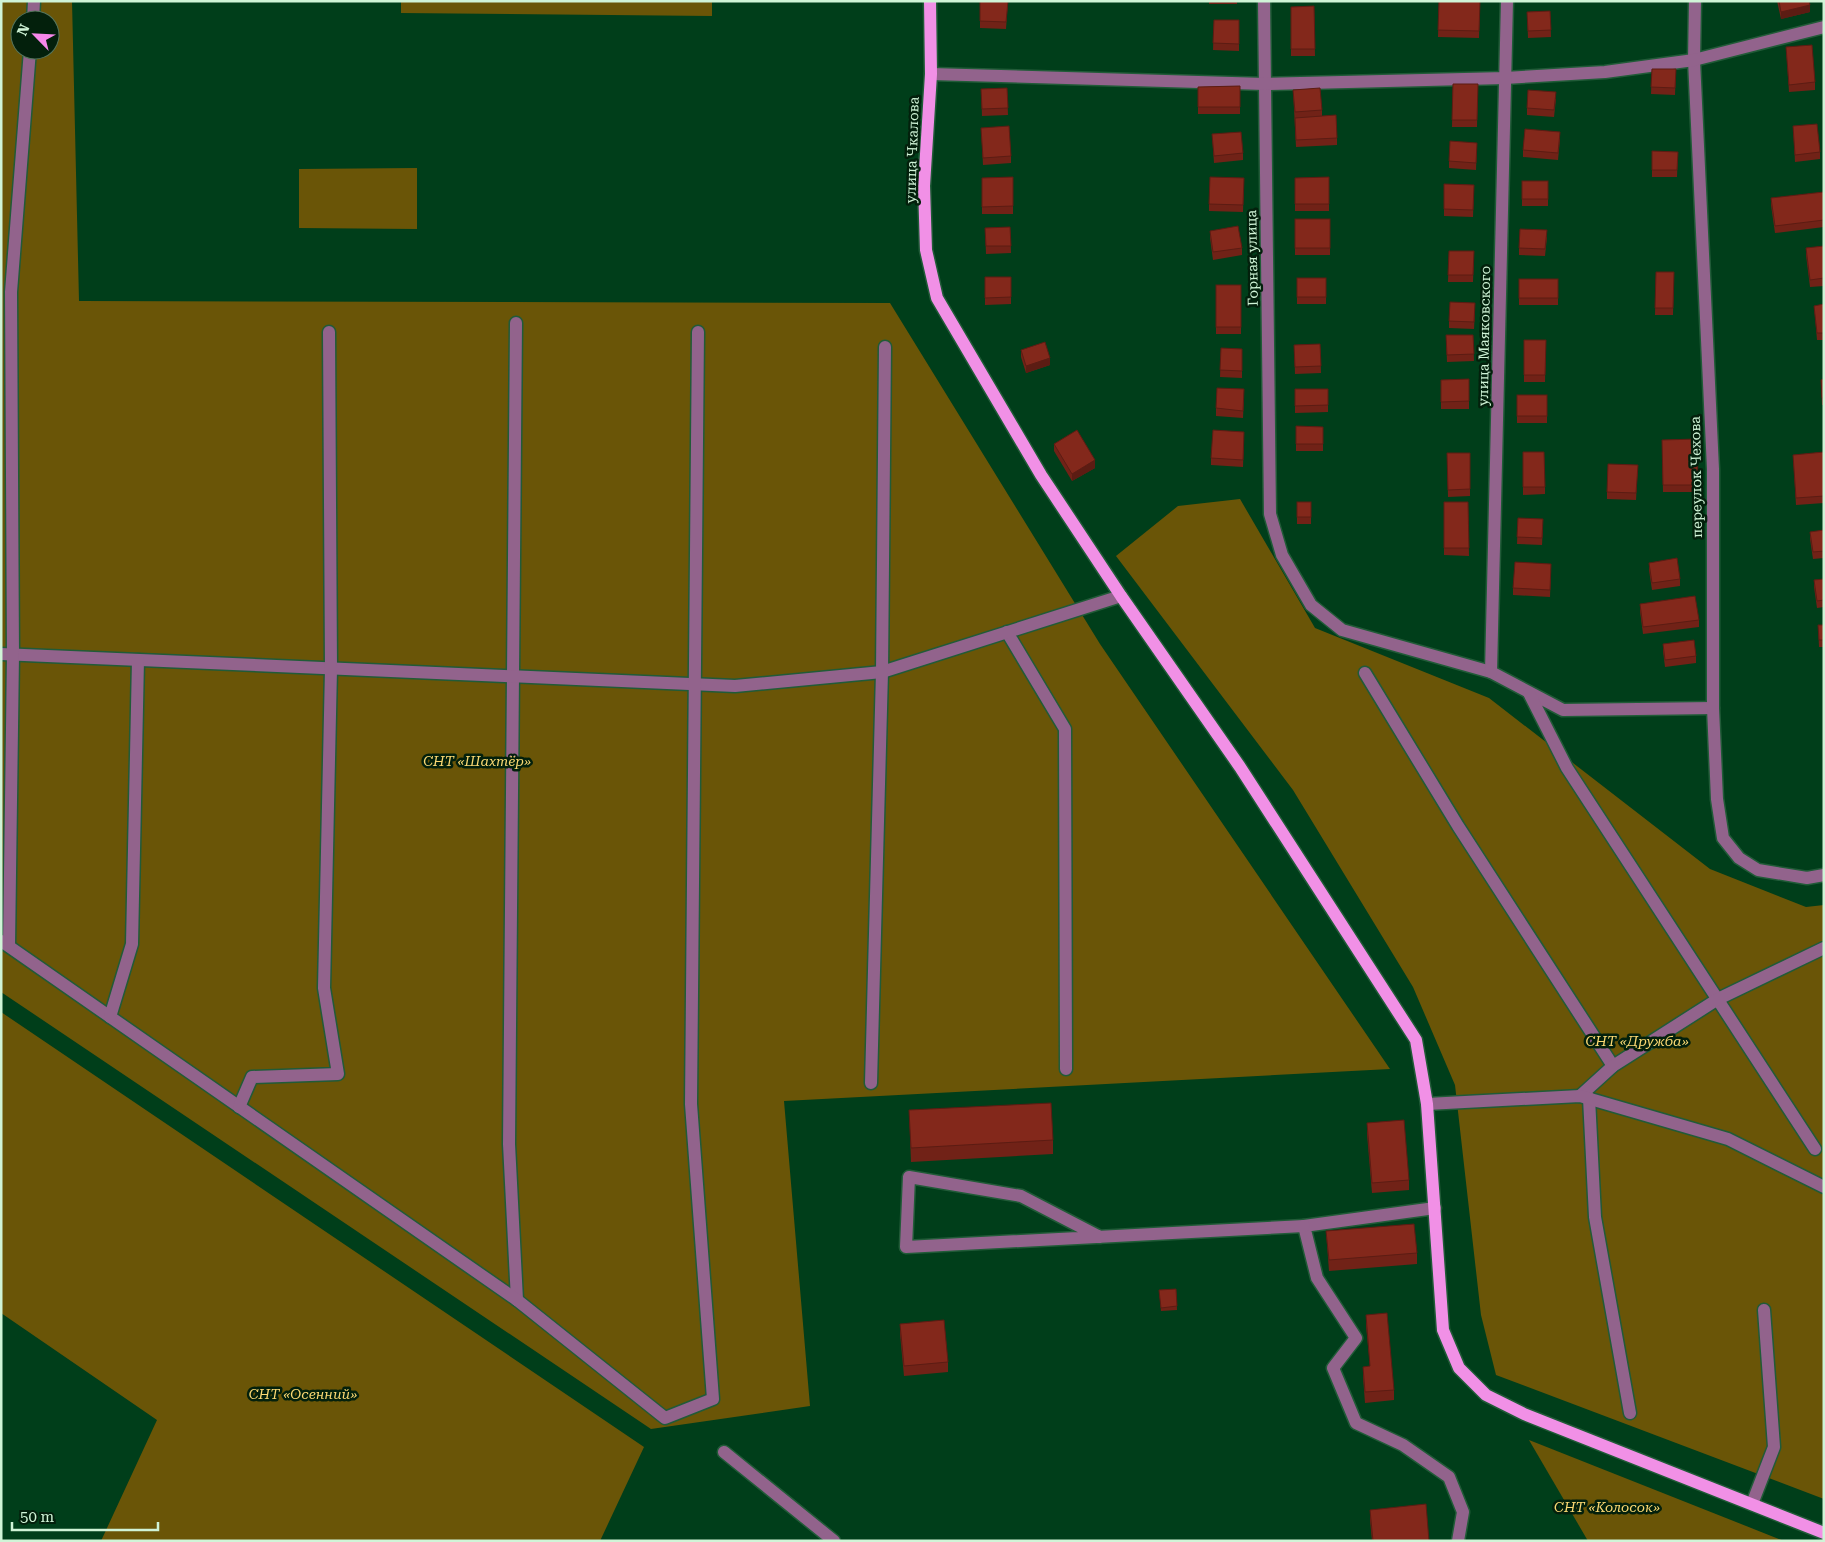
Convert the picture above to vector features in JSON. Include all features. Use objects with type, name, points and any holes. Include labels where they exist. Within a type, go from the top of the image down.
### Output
[{"type":"main road","name":"улица Чкалова","points":[[930,1],[931,74],[924,186],[926,250],[937,298],[1041,474],[1121,596],[1240,767],[1416,1040],[1427,1104],[1442,1330],[1459,1368],[1486,1395],[1524,1414],[1824,1533]]},
{"type":"street","name":"Горная улица","points":[[1264,1],[1270,514],[1282,555],[1311,605],[1342,630],[1491,672],[1563,710],[1713,708]]},
{"type":"street","name":"улица Маяковского","points":[[1491,672],[1507,1]]},
{"type":"street","name":"переулок Чехова","points":[[1695,1],[1694,60],[1713,469],[1713,708],[1717,798],[1723,838],[1738,858],[1758,870],[1807,878],[1824,875]]},
{"type":"street","points":[[931,74],[1265,84],[1505,78],[1605,72],[1694,60],[1824,27]]},
{"type":"street","points":[[29,60],[11,292],[5,944],[517,1300],[665,1418],[713,1399],[692,1104],[698,332]]},
{"type":"street","points":[[516,323],[509,1144],[517,1300]]},
{"type":"street","points":[[239,1106],[252,1077],[338,1074],[324,988],[331,668],[329,332]]},
{"type":"street","points":[[871,1083],[882,672],[885,347]]},
{"type":"street","points":[[7,654],[735,686],[882,672],[1121,596]]},
{"type":"street","points":[[1007,632],[1065,729],[1066,1069]]},
{"type":"street","points":[[110,1017],[132,944],[138,660]]},
{"type":"street","points":[[1365,673],[1458,826],[1613,1066]]},
{"type":"street","points":[[1529,693],[1567,768],[1815,1149]]},
{"type":"street","points":[[1630,1414],[1595,1217],[1585,1097],[1613,1066],[1718,999],[1824,948]]},
{"type":"street","points":[[1427,1104],[1585,1097],[1728,1139],[1824,1187]]},
{"type":"street","points":[[1100,1237],[1021,1196],[909,1177],[906,1247],[1100,1237],[1304,1226],[1435,1208]]},
{"type":"street","points":[[1304,1226],[1317,1278],[1356,1338],[1333,1368],[1356,1423],[1403,1445],[1449,1477],[1464,1512],[1458,1541]]},
{"type":"street","points":[[1752,1504],[1774,1447],[1764,1310]]},
{"type":"street","points":[[724,1452],[834,1541]]},
{"type":"green space","name":"СНТ «Шахтёр»","points":[[1,1],[72,1],[79,301],[890,303],[1100,644],[1390,1069],[784,1101],[810,1406],[651,1429],[1,992]]},
{"type":"green space","points":[[401,1],[712,1],[712,16],[401,13]]},
{"type":"green space","points":[[417,168],[417,229],[299,228],[299,169]]},
{"type":"green space","name":"СНТ «Дружба»","points":[[1240,499],[1315,628],[1489,698],[1710,869],[1806,907],[1824,905],[1824,1499],[1496,1375],[1481,1315],[1455,1085],[1413,987],[1293,790],[1116,556],[1178,506]]},
{"type":"green space","name":"СНТ «Осенний»","points":[[1,1012],[644,1447],[600,1541],[101,1541],[157,1420],[1,1313]]},
{"type":"green space","name":"СНТ «Колосок»","points":[[1529,1440],[1784,1541],[1588,1541]]},
{"type":"building","points":[[980,1],[1008,1],[1006,22],[980,21]]},
{"type":"building","points":[[1439,1],[1480,1],[1479,31],[1438,30]]},
{"type":"building","points":[[1779,1],[1809,1],[1810,5],[1781,12]]},
{"type":"building","points":[[1314,6],[1315,49],[1291,49],[1291,7]]},
{"type":"building","points":[[1550,11],[1551,30],[1528,31],[1527,12]]},
{"type":"building","points":[[1214,20],[1239,20],[1239,44],[1213,43]]},
{"type":"building","points":[[1812,45],[1815,82],[1789,85],[1786,47]]},
{"type":"building","points":[[1652,69],[1676,69],[1675,88],[1651,87]]},
{"type":"building","points":[[1453,84],[1478,84],[1477,120],[1452,120]]},
{"type":"building","points":[[1240,86],[1240,107],[1198,107],[1198,87]]},
{"type":"building","points":[[1007,88],[1008,108],[982,109],[981,89]]},
{"type":"building","points":[[1320,88],[1322,110],[1295,112],[1293,90]]},
{"type":"building","points":[[1528,90],[1556,92],[1554,110],[1527,108]]},
{"type":"building","points":[[1336,115],[1337,138],[1296,140],[1295,118]]},
{"type":"building","points":[[1817,124],[1820,152],[1795,155],[1793,126]]},
{"type":"building","points":[[1009,126],[1011,156],[983,158],[981,128]]},
{"type":"building","points":[[1525,129],[1560,132],[1558,153],[1523,150]]},
{"type":"building","points":[[1241,132],[1243,153],[1214,156],[1212,134]]},
{"type":"building","points":[[1450,141],[1477,143],[1476,163],[1449,161]]},
{"type":"building","points":[[1652,151],[1678,152],[1677,170],[1652,170]]},
{"type":"building","points":[[1013,177],[1013,206],[982,207],[982,178]]},
{"type":"building","points":[[1210,177],[1244,178],[1243,205],[1209,204]]},
{"type":"building","points":[[1329,177],[1329,204],[1295,204],[1295,178]]},
{"type":"building","points":[[1522,181],[1548,181],[1548,199],[1522,199]]},
{"type":"building","points":[[1444,184],[1474,185],[1473,210],[1444,209]]},
{"type":"building","points":[[1824,192],[1824,220],[1775,226],[1771,198]]},
{"type":"building","points":[[1295,219],[1330,219],[1330,248],[1295,248]]},
{"type":"building","points":[[1238,226],[1242,248],[1213,252],[1210,231]]},
{"type":"building","points":[[1010,227],[1011,246],[986,246],[985,228]]},
{"type":"building","points":[[1520,229],[1547,230],[1545,249],[1519,248]]},
{"type":"building","points":[[1824,246],[1824,278],[1810,280],[1806,248]]},
{"type":"building","points":[[1449,251],[1474,251],[1473,275],[1448,275]]},
{"type":"building","points":[[1656,272],[1674,272],[1673,308],[1655,308]]},
{"type":"building","points":[[985,277],[1011,277],[1011,297],[985,298]]},
{"type":"building","points":[[1297,278],[1326,278],[1326,297],[1297,297]]},
{"type":"building","points":[[1519,279],[1558,279],[1558,298],[1519,298]]},
{"type":"building","points":[[1216,285],[1241,285],[1241,327],[1216,327]]},
{"type":"building","points":[[1450,302],[1475,303],[1474,322],[1449,321]]},
{"type":"building","points":[[1824,304],[1824,333],[1817,333],[1814,306]]},
{"type":"building","points":[[1446,335],[1473,335],[1474,354],[1447,355]]},
{"type":"building","points":[[1524,340],[1546,340],[1545,375],[1524,375]]},
{"type":"building","points":[[1045,342],[1050,358],[1026,366],[1021,350]]},
{"type":"building","points":[[1320,344],[1321,366],[1295,367],[1294,345]]},
{"type":"building","points":[[1221,348],[1242,349],[1242,371],[1220,370]]},
{"type":"building","points":[[1469,379],[1469,401],[1441,402],[1441,380]]},
{"type":"building","points":[[1824,379],[1824,398],[1822,398],[1821,380]]},
{"type":"building","points":[[1217,388],[1244,389],[1243,411],[1216,408]]},
{"type":"building","points":[[1295,389],[1328,389],[1328,405],[1295,406]]},
{"type":"building","points":[[1517,395],[1547,395],[1547,416],[1517,416]]},
{"type":"building","points":[[1296,426],[1323,427],[1323,444],[1296,444]]},
{"type":"building","points":[[1077,430],[1095,460],[1072,474],[1054,444]]},
{"type":"building","points":[[1213,430],[1244,432],[1243,460],[1211,458]]},
{"type":"building","points":[[1697,439],[1698,485],[1663,485],[1662,440]]},
{"type":"building","points":[[1523,452],[1544,452],[1545,487],[1523,487]]},
{"type":"building","points":[[1824,452],[1824,496],[1796,498],[1793,455]]},
{"type":"building","points":[[1447,453],[1470,453],[1470,489],[1448,490]]},
{"type":"building","points":[[1608,464],[1638,465],[1636,493],[1607,492]]},
{"type":"building","points":[[1297,502],[1311,502],[1311,517],[1297,517]]},
{"type":"building","points":[[1444,502],[1468,502],[1469,548],[1444,548]]},
{"type":"building","points":[[1518,518],[1543,519],[1542,538],[1517,537]]},
{"type":"building","points":[[1824,530],[1824,551],[1813,552],[1810,532]]},
{"type":"building","points":[[1677,558],[1680,579],[1652,583],[1649,563]]},
{"type":"building","points":[[1515,562],[1551,564],[1550,590],[1513,588]]},
{"type":"building","points":[[1824,579],[1824,600],[1817,601],[1814,580]]},
{"type":"building","points":[[1695,596],[1699,620],[1643,627],[1640,604]]},
{"type":"building","points":[[1818,625],[1824,625],[1824,640],[1819,640]]},
{"type":"building","points":[[1694,640],[1696,656],[1665,660],[1663,644]]},
{"type":"building","points":[[1051,1103],[1053,1140],[911,1148],[909,1110]]},
{"type":"building","points":[[1404,1120],[1409,1180],[1372,1183],[1367,1123]]},
{"type":"building","points":[[1414,1224],[1417,1253],[1329,1260],[1326,1231]]},
{"type":"building","points":[[1176,1289],[1177,1306],[1161,1308],[1159,1290]]},
{"type":"building","points":[[1387,1313],[1394,1390],[1365,1392],[1363,1367],[1370,1366],[1366,1315]]},
{"type":"building","points":[[944,1320],[948,1362],[904,1366],[900,1324]]},
{"type":"building","points":[[1426,1504],[1429,1541],[1373,1541],[1370,1510]]}]
